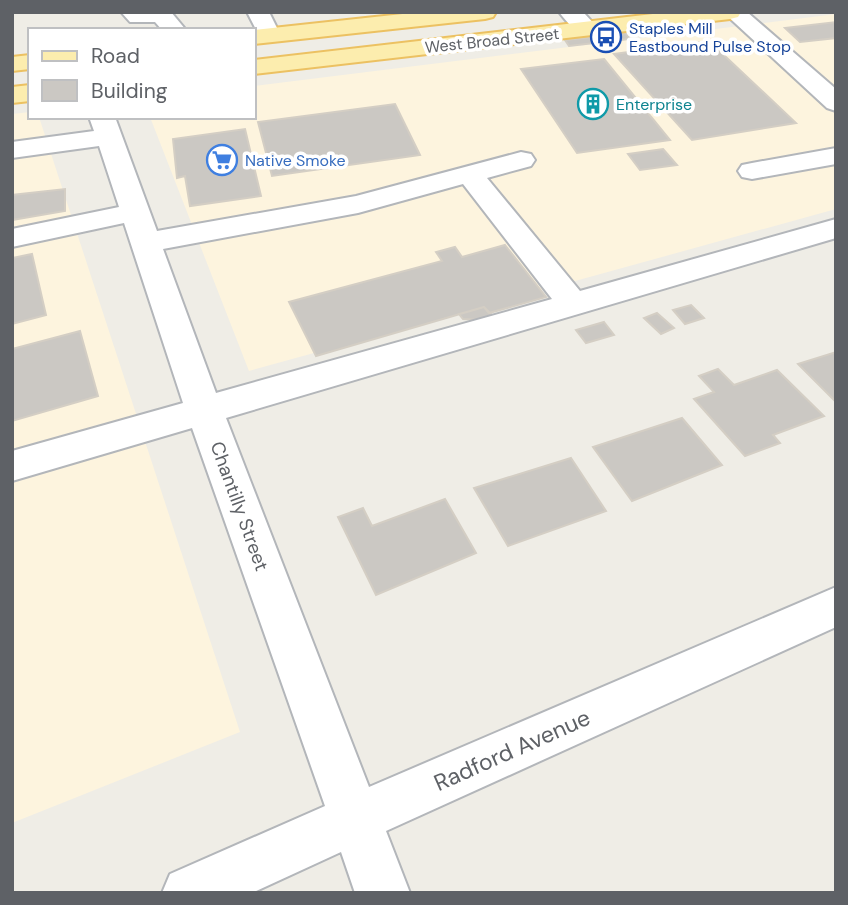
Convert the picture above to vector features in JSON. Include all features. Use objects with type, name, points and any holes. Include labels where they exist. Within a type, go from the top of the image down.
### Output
[{"type":"main road","name":"West Broad Street","points":[[262,36],[371,18],[485,12]]},
{"type":"main road","name":"West Broad Street","points":[[256,67],[732,12]]},
{"type":"street","points":[[132,12],[138,18],[171,19]]},
{"type":"street","points":[[258,12],[262,36]]},
{"type":"street","points":[[570,12],[588,29]]},
{"type":"street","points":[[732,12],[836,103]]},
{"type":"street","points":[[12,150],[105,127]]},
{"type":"street","name":"Chantilly Street","points":[[105,127],[204,410],[383,893]]},
{"type":"street","points":[[752,171],[836,156]]},
{"type":"street","points":[[12,238],[140,228],[358,204],[521,160]]},
{"type":"street","points":[[469,174],[574,305]]},
{"type":"street","points":[[12,467],[836,228]]},
{"type":"street","name":"Radford Avenue","points":[[189,893],[836,606]]},
{"type":"shaded area","points":[[836,14],[836,209],[249,371],[151,119],[256,119],[256,86]]},
{"type":"shaded area","points":[[28,112],[28,119],[40,119],[240,732],[12,823],[12,114]]},
{"type":"building","points":[[836,22],[836,38],[800,42],[785,28]]},
{"type":"building","points":[[626,33],[630,39],[569,46],[565,40]]},
{"type":"building","points":[[709,41],[796,123],[692,140],[614,54]]},
{"type":"building","name":"Enterprise","points":[[604,59],[670,140],[577,153],[521,69]]},
{"type":"building","points":[[395,104],[420,155],[272,176],[258,122]]},
{"type":"building","points":[[245,129],[261,196],[190,206],[185,176],[177,178],[173,139]]},
{"type":"building","points":[[663,149],[677,165],[640,170],[628,154]]},
{"type":"building","points":[[65,189],[65,211],[12,220],[12,195]]},
{"type":"building","points":[[505,245],[546,297],[489,313],[484,307],[316,356],[289,302],[442,261],[436,252],[455,247],[462,257]]},
{"type":"building","points":[[32,254],[46,315],[12,324],[12,258]]},
{"type":"building","points":[[691,305],[704,318],[685,324],[673,310]]},
{"type":"building","points":[[484,307],[493,316],[481,320],[463,319],[459,314]]},
{"type":"building","points":[[657,313],[674,328],[661,334],[644,318]]},
{"type":"building","points":[[604,322],[614,335],[586,343],[576,330]]},
{"type":"building","points":[[80,331],[98,396],[12,421],[12,349]]},
{"type":"building","points":[[836,352],[836,402],[798,364]]},
{"type":"building","points":[[718,369],[734,385],[777,370],[824,416],[773,435],[780,443],[745,456],[694,399],[714,392],[699,376]]},
{"type":"building","points":[[682,418],[722,465],[632,501],[593,447]]},
{"type":"building","points":[[571,458],[606,511],[508,546],[474,488]]},
{"type":"building","points":[[445,499],[476,553],[376,595],[338,517],[363,508],[372,526]]},
{"type":"place","name":"Staples Mill Eastbound Pulse Stop","points":[[606,37]]},
{"type":"place","name":"Enterprise","points":[[593,104]]},
{"type":"place","name":"Native Smoke","points":[[222,160]]}]
